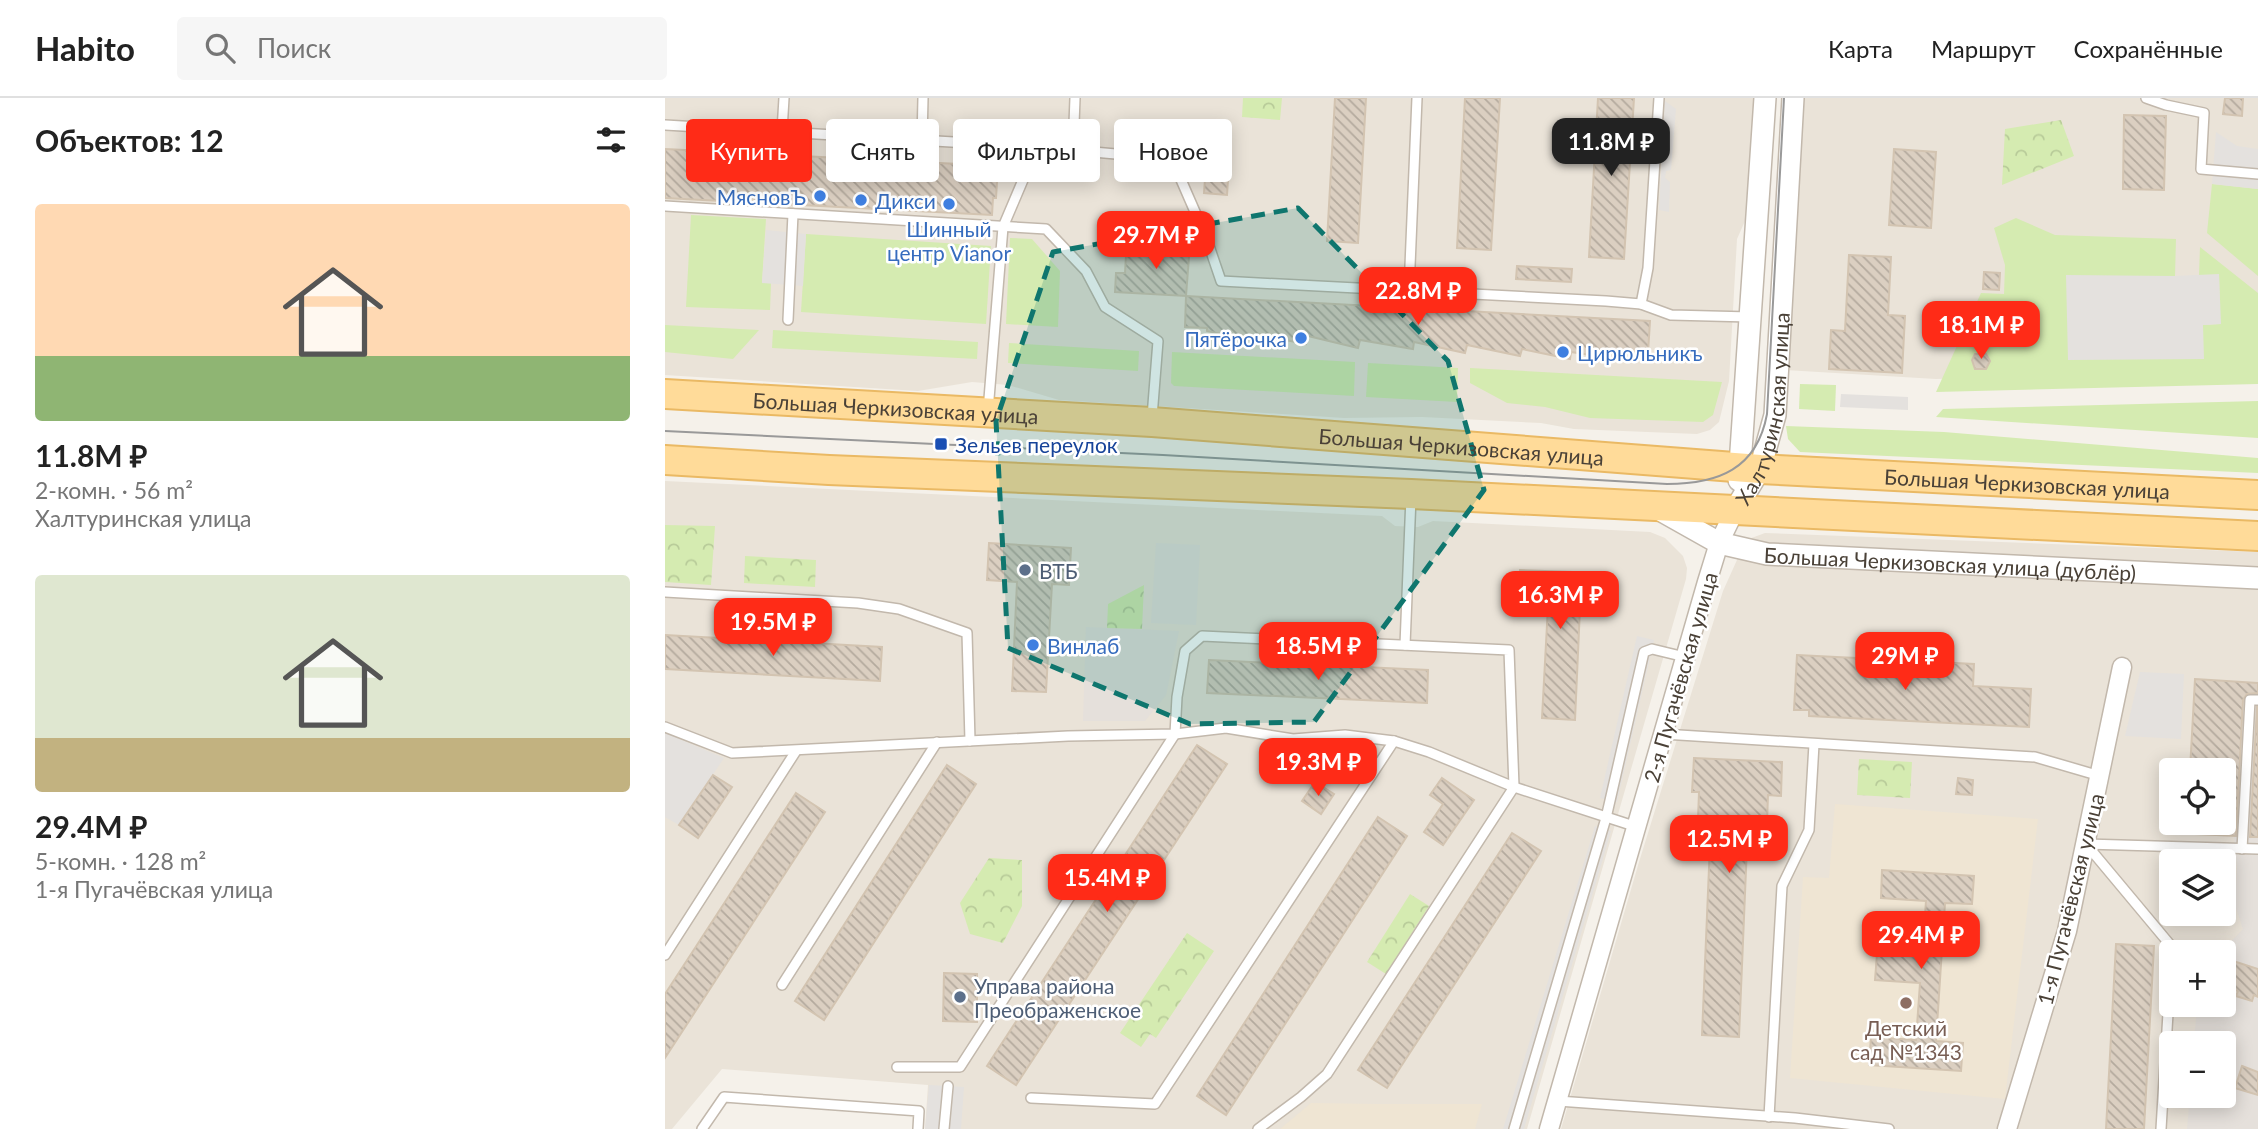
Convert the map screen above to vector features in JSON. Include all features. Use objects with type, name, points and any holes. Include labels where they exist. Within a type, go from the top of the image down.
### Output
[{"type":"main road","name":"Большая Черкизовская улица","points":[[665,394],[1152,422],[1750,468],[2258,495]]},
{"type":"main road","name":"Большая Черкизовская улица","points":[[665,460],[843,471],[1411,494],[2258,536]]},
{"type":"street","name":"Халтуринская улица","points":[[1750,468],[1750,317],[1765,98]]},
{"type":"street","name":"Халтуринская улица","points":[[1735,510],[1750,468],[1776,415],[1793,98]]},
{"type":"street","name":"Большая Черкизовская улица (дублёр)","points":[[1652,506],[1719,543],[1767,554],[2258,578]]},
{"type":"street","name":"2-я Пугачёвская улица","points":[[1549,1129],[1719,543],[1735,510]]},
{"type":"street","name":"1-я Пугачёвская улица","points":[[2007,1129],[2062,950],[2122,667]]},
{"type":"lane","points":[[783,119],[784,98]]},
{"type":"lane","points":[[922,119],[923,98]]},
{"type":"lane","points":[[1074,119],[1075,98]]},
{"type":"lane","points":[[1409,290],[1417,98]]},
{"type":"lane","points":[[1641,304],[1648,268],[1659,98]]},
{"type":"lane","points":[[2146,98],[2204,113],[2201,169],[2258,174]]},
{"type":"lane","points":[[665,125],[686,126]]},
{"type":"lane","points":[[1100,152],[1172,159],[1206,237],[1220,281],[1641,304],[1671,315],[1750,317]]},
{"type":"lane","points":[[988,412],[1003,227],[1022,182]]},
{"type":"lane","points":[[665,206],[1046,229],[1086,271],[1105,307],[1158,341],[1152,422]]},
{"type":"lane","points":[[788,320],[793,214]]},
{"type":"lane","points":[[1405,645],[1411,494]]},
{"type":"lane","points":[[665,592],[858,603],[899,609],[967,633],[970,741]]},
{"type":"lane","points":[[897,1067],[960,1067],[1174,734],[1185,651],[1202,636],[1509,650],[1514,787],[1327,1074],[1258,1129]]},
{"type":"lane","points":[[1514,1129],[1607,818],[1644,652],[1652,649],[1685,657]]},
{"type":"lane","points":[[2242,849],[2250,700],[2258,700]]},
{"type":"lane","points":[[665,727],[732,753],[1174,734],[1226,728],[1293,739],[1345,735],[1394,741],[1429,752],[1514,787],[1637,827]]},
{"type":"lane","points":[[1663,734],[2035,757],[2100,776]]},
{"type":"lane","points":[[1031,1098],[1155,1104],[1394,741]]},
{"type":"lane","points":[[782,985],[937,743]]},
{"type":"lane","points":[[1769,1117],[1782,886],[1809,830],[1814,744]]},
{"type":"lane","points":[[665,955],[796,751]]},
{"type":"lane","points":[[2086,844],[2258,849]]},
{"type":"lane","points":[[2086,844],[2172,947],[2161,1129]]},
{"type":"lane","points":[[944,1129],[948,1086]]},
{"type":"lane","points":[[702,1129],[724,1097],[919,1111],[918,1129]]},
{"type":"lane","points":[[1558,1101],[1889,1129]]},
{"type":"highlighted area","points":[[1298,208],[1448,361],[1484,490],[1314,722],[1190,724],[1008,648],[996,421],[1053,252]]},
{"type":"shaded area","points":[[665,98],[1756,98],[1749,212],[1737,239],[1729,381],[1719,422],[1710,430],[1697,434],[1574,429],[1541,423],[1422,417],[1344,418],[1059,400],[1008,385],[972,382],[918,391],[665,375]]},
{"type":"shaded area","points":[[1798,98],[2258,98],[2258,371],[1936,379],[1785,370]]},
{"type":"shaded area","points":[[1665,101],[1676,109],[1671,170],[1666,171],[1665,178],[1670,182],[1669,212],[1659,210]]},
{"type":"shaded area","points":[[2216,132],[2237,146],[2258,149],[2258,189],[2212,184]]},
{"type":"shaded area","points":[[766,230],[806,234],[803,286],[762,283]]},
{"type":"shaded area","points":[[2219,274],[2221,324],[2203,325],[2204,359],[2068,360],[2066,275]]},
{"type":"shaded area","points":[[1841,394],[1908,397],[1908,410],[1840,407]]},
{"type":"shaded area","points":[[665,481],[1382,516],[1395,526],[1418,527],[1433,521],[1650,532],[1665,538],[1683,556],[1687,568],[1686,579],[1527,1129],[925,1129],[928,1085],[722,1069],[672,1129],[665,1129]]},
{"type":"shaded area","points":[[1765,533],[2258,552],[2258,1129],[1561,1129],[1639,862],[1723,591],[1746,540]]},
{"type":"shaded area","points":[[1156,543],[1200,545],[1196,625],[1151,623]]},
{"type":"shaded area","points":[[1086,627],[1179,631],[1166,695],[1145,721],[1083,721]]},
{"type":"shaded area","points":[[1637,636],[1654,640],[1617,802],[1600,798]]},
{"type":"shaded area","points":[[2140,672],[2184,674],[2181,739],[2125,736]]},
{"type":"shaded area","points":[[2242,691],[2258,691],[2258,1129],[2187,1129],[2189,1108],[2236,1108],[2236,1031],[2195,1031],[2196,1017],[2236,1017],[2236,940],[2232,940],[2243,929],[2236,908],[2236,800]]},
{"type":"shaded area","points":[[665,733],[724,758],[679,825],[665,817]]},
{"type":"shaded area","name":"Детский сад №1343","points":[[1835,804],[2038,819],[2005,1099],[1790,1078],[1803,877],[1829,878]]},
{"type":"shaded area","points":[[1595,826],[1611,831],[1524,1129],[1503,1129]]},
{"type":"shaded area","points":[[929,1085],[964,1087],[961,1129],[925,1129]]},
{"type":"shaded area","points":[[1311,1103],[1482,1104],[1475,1129],[1280,1129]]},
{"type":"green space","points":[[1243,98],[1282,98],[1280,120],[1242,117]]},
{"type":"green space","points":[[2061,120],[2074,156],[2002,185],[2005,129]]},
{"type":"green space","points":[[2212,184],[2258,189],[2258,276],[2207,233]]},
{"type":"green space","points":[[691,215],[766,219],[762,282],[771,283],[770,310],[686,307]]},
{"type":"green space","points":[[2016,218],[2055,235],[2176,239],[2175,276],[2066,276],[2203,325],[2220,324],[2219,275],[2199,275],[2200,247],[2258,293],[2258,384],[1936,392],[1981,293],[2004,294],[2005,265],[1994,228]]},
{"type":"green space","points":[[806,234],[991,246],[986,324],[801,312]]},
{"type":"green space","points":[[1010,238],[1032,239],[1060,271],[1058,327],[1006,324]]},
{"type":"green space","points":[[665,325],[759,330],[733,359],[665,352]]},
{"type":"green space","points":[[773,330],[978,342],[977,359],[772,348]]},
{"type":"green space","points":[[1009,343],[1139,351],[1138,371],[1008,363]]},
{"type":"green space","points":[[1172,352],[1355,362],[1354,396],[1174,386],[1171,383]]},
{"type":"green space","points":[[1368,363],[1458,368],[1457,402],[1366,397]]},
{"type":"green space","points":[[1470,368],[1722,382],[1713,415],[1703,422],[1590,418],[1545,407],[1507,403],[1470,383]]},
{"type":"green space","points":[[1800,384],[1836,385],[1835,411],[1799,409]]},
{"type":"green space","points":[[2258,401],[2258,438],[1936,417],[1943,409]]},
{"type":"green space","points":[[1786,426],[1944,432],[2258,458],[2258,473],[1800,452],[1788,439]]},
{"type":"green space","points":[[665,525],[715,526],[711,585],[665,582]]},
{"type":"green space","points":[[745,556],[816,560],[815,587],[744,583]]},
{"type":"green space","points":[[1144,585],[1142,629],[1107,628],[1108,604]]},
{"type":"green space","points":[[1859,759],[1912,762],[1910,798],[1857,795]]},
{"type":"green space","points":[[989,858],[1022,860],[1022,906],[1003,943],[970,934],[960,903]]},
{"type":"green space","points":[[1410,894],[1429,906],[1386,974],[1367,962]]},
{"type":"green space","points":[[1187,933],[1214,951],[1156,1038],[1150,1034],[1141,1047],[1120,1033]]},
{"type":"building","points":[[1335,98],[1366,98],[1358,243],[1327,241]]},
{"type":"building","points":[[1465,98],[1500,98],[1491,250],[1457,248]]},
{"type":"building","points":[[1598,98],[1634,98],[1624,259],[1589,257]]},
{"type":"building","points":[[2225,98],[2243,98],[2242,116],[2223,114]]},
{"type":"building","points":[[2124,115],[2166,116],[2164,190],[2123,189]]},
{"type":"building","points":[[665,149],[686,150],[686,182],[812,182],[812,157],[826,157],[826,182],[939,182],[939,163],[953,164],[953,182],[997,182],[992,215],[665,198]]},
{"type":"building","points":[[1894,149],[1936,152],[1931,228],[1889,225]]},
{"type":"building","points":[[1205,182],[1228,182],[1227,195],[1204,193]]},
{"type":"building","points":[[1145,241],[1190,244],[1186,296],[1115,292],[1116,273],[1125,273],[1126,255],[1144,256]]},
{"type":"building","points":[[1849,255],[1891,257],[1888,315],[1905,316],[1902,373],[1829,369],[1831,330],[1845,331]]},
{"type":"building","points":[[1517,266],[1572,269],[1571,282],[1516,279]]},
{"type":"building","points":[[1984,272],[2000,273],[1999,290],[1983,289]]},
{"type":"building","points":[[1186,296],[1650,321],[1648,353],[1622,351],[1622,360],[1571,352],[1570,359],[1522,349],[1520,356],[1467,345],[1465,353],[1414,342],[1413,349],[1360,340],[1358,348],[1308,336],[1306,344],[1259,335],[1257,342],[1207,331],[1207,328],[1185,327]]},
{"type":"building","points":[[1975,354],[1986,354],[1990,361],[1986,369],[1975,369],[1972,360]]},
{"type":"building","points":[[989,543],[1071,548],[1069,585],[1052,584],[1046,692],[1012,691],[1017,582],[987,580]]},
{"type":"building","points":[[1520,570],[1600,573],[1598,609],[1580,608],[1575,720],[1542,718],[1548,606],[1519,605]]},
{"type":"building","points":[[665,635],[882,647],[880,681],[665,669]]},
{"type":"building","points":[[1797,655],[1974,664],[1973,686],[2031,689],[2029,727],[1809,716],[1809,710],[1794,710]]},
{"type":"building","points":[[1209,660],[1428,670],[1427,703],[1207,693]]},
{"type":"building","points":[[2195,679],[2258,683],[2258,693],[2247,694],[2243,700],[2236,836],[2216,835],[2236,835],[2236,758],[2191,758]]},
{"type":"building","points":[[2257,707],[2258,837],[2250,837]]},
{"type":"building","points":[[1197,745],[1227,764],[1016,1085],[987,1066]]},
{"type":"building","points":[[1694,758],[1782,762],[1781,796],[1768,795],[1767,823],[1748,822],[1739,1037],[1702,1035],[1711,820],[1698,819],[1699,792],[1692,792]]},
{"type":"building","points":[[947,765],[976,784],[824,1020],[795,1001]]},
{"type":"building","points":[[713,775],[732,787],[698,838],[679,825]]},
{"type":"building","points":[[1442,778],[1474,800],[1443,845],[1424,832],[1443,804],[1430,795]]},
{"type":"building","points":[[1958,778],[1973,780],[1972,795],[1956,794]]},
{"type":"building","points":[[1315,782],[1334,794],[1321,814],[1302,801]]},
{"type":"building","points":[[796,793],[825,812],[665,1058],[665,994]]},
{"type":"building","points":[[1378,817],[1407,836],[1226,1115],[1197,1096]]},
{"type":"building","points":[[1512,833],[1541,851],[1387,1088],[1358,1070]]},
{"type":"building","points":[[1882,870],[1974,876],[1972,904],[1945,903],[1936,1041],[1963,1043],[1961,1071],[1869,1065],[1871,1037],[1916,1040],[1920,983],[1875,980],[1877,954],[1922,957],[1926,901],[1881,898]]},
{"type":"building","points":[[2116,944],[2154,946],[2144,1129],[2106,1129]]},
{"type":"building","points":[[2236,962],[2258,969],[2258,997],[2254,995],[2252,1001],[2236,996]]},
{"type":"building","name":"Управа района Преображенское","points":[[944,973],[977,974],[977,1022],[943,1021]]},
{"type":"building","points":[[2242,1066],[2258,1072],[2258,1095],[2236,1088]]},
{"type":"tram line","points":[[665,431],[1163,455],[1667,484],[1703,481],[1732,470],[1744,460],[1762,433],[1767,414],[1784,98]]},
{"type":"place","name":"МясновЪ","points":[[820,196]]},
{"type":"place","name":"Дикси","points":[[861,200]]},
{"type":"place","name":"Шинный центр Vianor","points":[[949,204]]},
{"type":"place","name":"Пятёрочка","points":[[1301,338]]},
{"type":"place","name":"Цирюльникъ","points":[[1563,352]]},
{"type":"place","name":"Зельев переулок","points":[[941,444]]},
{"type":"place","name":"ВТБ","points":[[1025,570]]},
{"type":"place","name":"Винлаб","points":[[1033,645]]},
{"type":"place","name":"Управа района Преображенское","points":[[960,997]]},
{"type":"place","name":"Детский сад №1343","points":[[1906,1003]]}]
